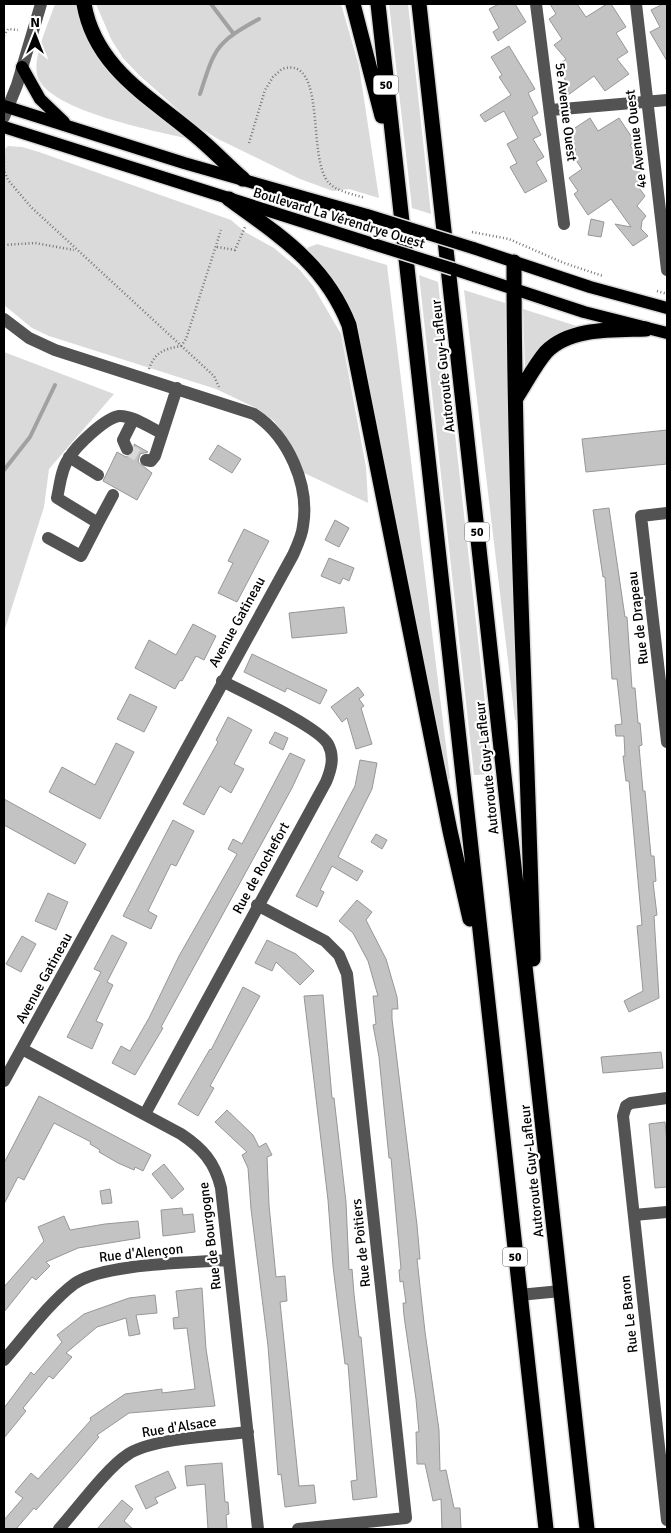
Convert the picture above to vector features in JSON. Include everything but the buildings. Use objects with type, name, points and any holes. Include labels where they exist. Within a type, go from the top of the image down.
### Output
[{"type":"highway","points":[[84,4],[89,24],[99,45],[122,76],[150,101],[194,134],[243,180]]},
{"type":"highway","points":[[353,4],[395,166]]},
{"type":"highway","name":"Autoroute Guy-Lafleur","points":[[378,4],[546,1529]]},
{"type":"highway","name":"Autoroute Guy-Lafleur","points":[[419,4],[587,1529]]},
{"type":"highway","points":[[229,199],[291,244],[309,261],[333,291],[349,325],[450,831],[486,988]]},
{"type":"highway","points":[[514,262],[518,551],[529,774],[536,1060]]},
{"type":"highway","points":[[516,398],[543,357],[560,342],[579,335],[646,329]]},
{"type":"main road","points":[[22,67],[40,99],[67,126]]},
{"type":"main road","name":"Boulevard La Vérendrye Ouest","points":[[5,110],[67,126],[243,180],[367,215],[590,287],[667,308]]},
{"type":"main road","name":"Boulevard La Vérendrye Ouest","points":[[4,127],[584,312],[667,334]]},
{"type":"street","points":[[5,110],[22,67],[41,4]]},
{"type":"street","name":"5e Avenue Ouest","points":[[536,4],[564,224]]},
{"type":"street","name":"4e Avenue Ouest","points":[[636,4],[667,270]]},
{"type":"street","points":[[551,110],[667,100]]},
{"type":"street","name":"Avenue Gatineau","points":[[4,319],[28,338],[46,346],[254,414],[265,421],[278,434],[285,446],[301,485],[304,512],[300,540],[4,1081]]},
{"type":"street","points":[[146,460],[151,461],[154,456],[177,388]]},
{"type":"street","points":[[98,523],[57,498],[63,469],[69,457],[99,427],[119,416],[162,433]]},
{"type":"street","points":[[127,449],[124,440],[133,420]]},
{"type":"street","points":[[69,457],[98,475]]},
{"type":"street","points":[[48,538],[81,556],[113,495]]},
{"type":"street","name":"Rue de Drapeau","points":[[667,513],[641,516],[667,742]]},
{"type":"street","name":"Rue de Rochefort","points":[[146,1114],[330,772],[331,754],[328,744],[314,731],[222,681]]},
{"type":"street","name":"Rue de Poitiers","points":[[257,905],[325,941],[339,955],[346,974],[406,1518],[298,1529]]},
{"type":"street","name":"Rue de Bourgogne","points":[[22,1049],[146,1114],[195,1143],[212,1162],[222,1188],[228,1260],[258,1529]]},
{"type":"street","name":"Rue Le Baron","points":[[667,1098],[638,1101],[626,1106],[623,1116],[667,1520]]},
{"type":"street","points":[[634,1215],[667,1212]]},
{"type":"street","name":"Rue d'Alençon","points":[[4,1360],[64,1293],[86,1276],[114,1269],[228,1260]]},
{"type":"street","points":[[519,1295],[562,1291]]},
{"type":"street","name":"Rue d'Alsace","points":[[59,1529],[116,1464],[136,1450],[158,1443],[248,1432]]},
{"type":"path","points":[[4,36],[8,29],[18,30]]},
{"type":"path","points":[[249,143],[268,83],[282,69],[296,68],[304,73],[311,85],[317,151],[322,174],[336,189],[365,198]]},
{"type":"path","points":[[4,158],[4,173],[31,207],[75,250],[217,380],[219,387]]},
{"type":"path","points":[[217,247],[234,250],[245,226]]},
{"type":"path","points":[[148,369],[152,360],[160,351],[181,346],[188,335],[221,230]]},
{"type":"path","points":[[472,232],[509,239],[564,263],[605,277]]},
{"type":"path","points":[[4,245],[35,243],[75,250]]},
{"type":"path","points":[[653,290],[667,294]]},
{"type":"shaded area","points":[[55,4],[77,4],[89,40],[187,134],[185,138],[104,117],[62,100],[47,90],[38,78],[36,70],[39,51]]},
{"type":"shaded area","points":[[96,4],[341,4],[359,66],[379,198],[349,189],[333,191],[300,179],[218,139],[195,125],[123,58],[111,39]]},
{"type":"shaded area","points":[[389,4],[408,4],[431,214],[412,208]]},
{"type":"shaded area","points":[[8,146],[22,147],[39,152],[231,220],[245,232],[274,248],[299,269],[313,286],[341,334],[366,467],[368,503],[302,472],[286,437],[274,421],[258,409],[216,389],[49,336],[32,328],[4,305],[4,150]]},
{"type":"shaded area","points":[[317,244],[387,265],[450,779],[446,780],[358,333],[344,297],[332,277],[307,248]]},
{"type":"shaded area","points":[[419,275],[438,282],[493,774],[474,775]]},
{"type":"shaded area","points":[[464,290],[505,303],[514,602],[520,719],[515,720]]},
{"type":"shaded area","points":[[523,309],[583,328],[527,368],[525,367]]},
{"type":"shaded area","points":[[4,352],[114,394],[49,469],[44,507],[4,632]]},
{"type":"waterway","points":[[211,4],[233,33]]},
{"type":"waterway","points":[[200,94],[209,66],[219,48],[233,34],[259,19]]},
{"type":"waterway","points":[[4,470],[30,437],[55,385]]},
{"type":"tunnel","points":[[127,449],[146,460]]}]
